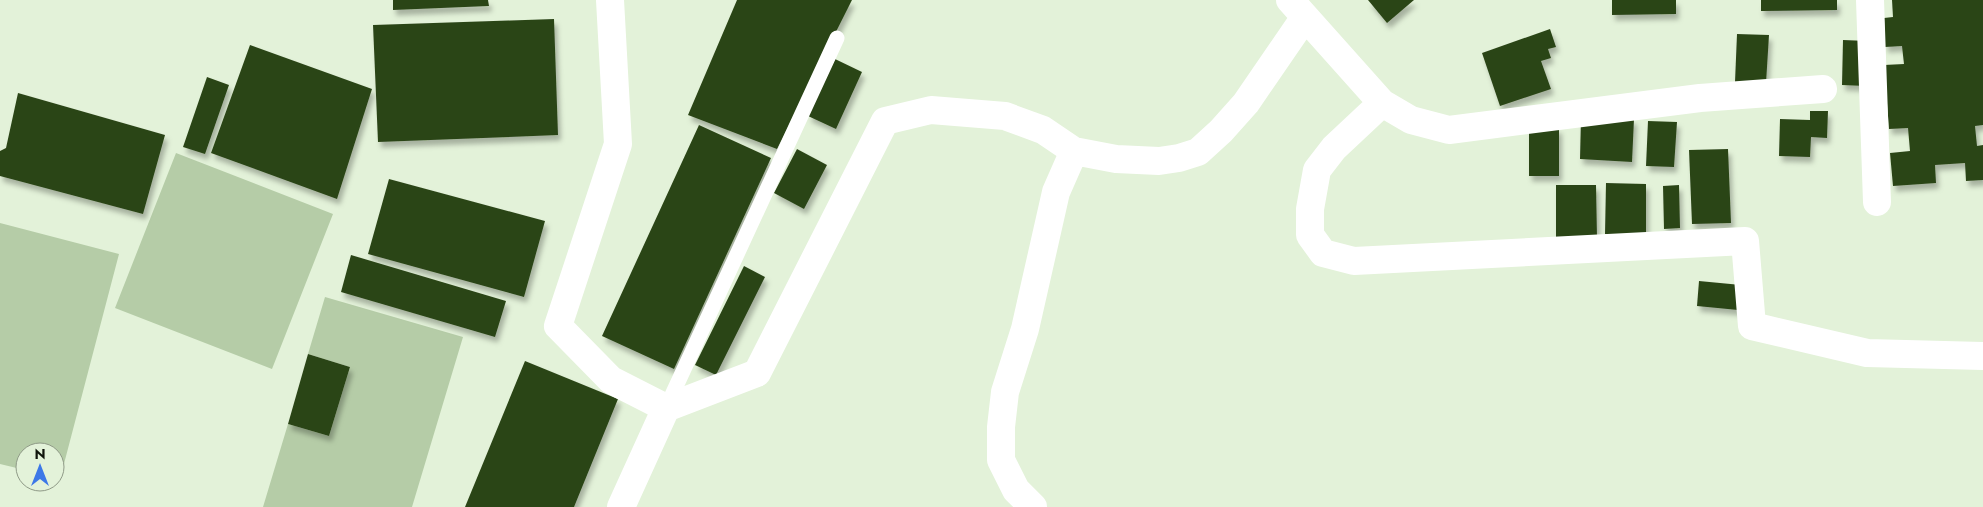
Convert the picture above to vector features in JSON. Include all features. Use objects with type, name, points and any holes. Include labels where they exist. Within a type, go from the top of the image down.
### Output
[{"type":"street","points":[[610,0],[618,144],[558,326],[611,380],[666,408]]},
{"type":"street","points":[[1870,0],[1877,202]]},
{"type":"street","points":[[620,507],[666,408],[757,373],[885,120],[931,110],[1005,116],[1044,130],[1074,151],[1116,159],[1159,161],[1179,158],[1198,152],[1221,131],[1246,103],[1297,8],[1382,103],[1412,120],[1450,130],[1700,98],[1823,89]]},
{"type":"street","points":[[1382,103],[1334,148],[1317,170],[1310,209],[1310,235],[1323,253],[1354,261],[1744,241],[1752,326],[1867,353],[1983,356]]},
{"type":"street","points":[[1033,507],[1016,490],[1001,460],[1001,427],[1005,392],[1025,329],[1056,192],[1074,151]]},
{"type":"lane","points":[[666,408],[837,38]]},
{"type":"green space","points":[[176,153],[333,214],[272,369],[115,308]]},
{"type":"green space","points":[[0,223],[119,254],[65,460],[65,442],[15,442],[15,468],[0,464]]},
{"type":"green space","points":[[325,297],[463,337],[412,507],[263,507],[288,424],[329,436],[350,367],[308,354]]},
{"type":"building","points":[[393,0],[488,0],[489,6],[393,10]]},
{"type":"building","points":[[737,0],[852,0],[777,149],[688,115]]},
{"type":"building","points":[[1368,0],[1414,0],[1387,23]]},
{"type":"building","points":[[1612,0],[1676,0],[1676,14],[1612,15]]},
{"type":"building","points":[[1761,0],[1837,0],[1837,10],[1761,11]]},
{"type":"building","points":[[1892,0],[1983,0],[1983,125],[1975,126],[1977,146],[1983,145],[1983,180],[1966,181],[1965,163],[1935,165],[1936,183],[1893,186],[1890,153],[1910,151],[1908,128],[1889,129],[1884,65],[1904,64],[1902,46],[1885,47],[1884,18],[1893,17]]},
{"type":"building","points":[[554,19],[558,135],[378,142],[373,25]]},
{"type":"building","points":[[1550,29],[1556,47],[1548,49],[1551,58],[1541,61],[1551,89],[1500,106],[1482,53]]},
{"type":"building","points":[[1737,34],[1769,35],[1766,83],[1735,82]]},
{"type":"building","points":[[1843,40],[1868,41],[1866,86],[1842,85]]},
{"type":"building","points":[[250,45],[372,89],[337,199],[211,153]]},
{"type":"building","points":[[835,59],[862,72],[836,129],[808,116]]},
{"type":"building","points":[[207,77],[229,85],[205,154],[183,147]]},
{"type":"building","points":[[18,93],[165,135],[143,214],[0,176],[0,151],[6,148]]},
{"type":"building","points":[[1810,111],[1828,111],[1827,138],[1811,137],[1810,157],[1779,156],[1780,119],[1810,120]]},
{"type":"building","points":[[1581,117],[1634,119],[1632,162],[1580,159]]},
{"type":"building","points":[[1648,121],[1677,122],[1674,167],[1646,166]]},
{"type":"building","points":[[699,125],[771,158],[674,369],[602,336]]},
{"type":"building","points":[[1529,128],[1559,128],[1559,176],[1529,176]]},
{"type":"building","points":[[797,149],[827,165],[804,209],[774,193]]},
{"type":"building","points":[[1728,149],[1731,223],[1692,224],[1689,150]]},
{"type":"building","points":[[389,179],[545,221],[524,297],[368,254]]},
{"type":"building","points":[[1606,183],[1646,184],[1646,235],[1605,234]]},
{"type":"building","points":[[1556,185],[1596,185],[1597,238],[1556,238]]},
{"type":"building","points":[[1679,185],[1680,228],[1664,229],[1663,186]]},
{"type":"building","points":[[351,255],[506,301],[495,337],[341,292]]},
{"type":"building","points":[[744,266],[765,277],[716,375],[695,365]]},
{"type":"building","points":[[1699,281],[1741,285],[1738,310],[1697,306]]},
{"type":"building","points":[[308,354],[350,367],[329,436],[288,424]]},
{"type":"building","points":[[525,361],[618,399],[574,507],[465,507]]}]
